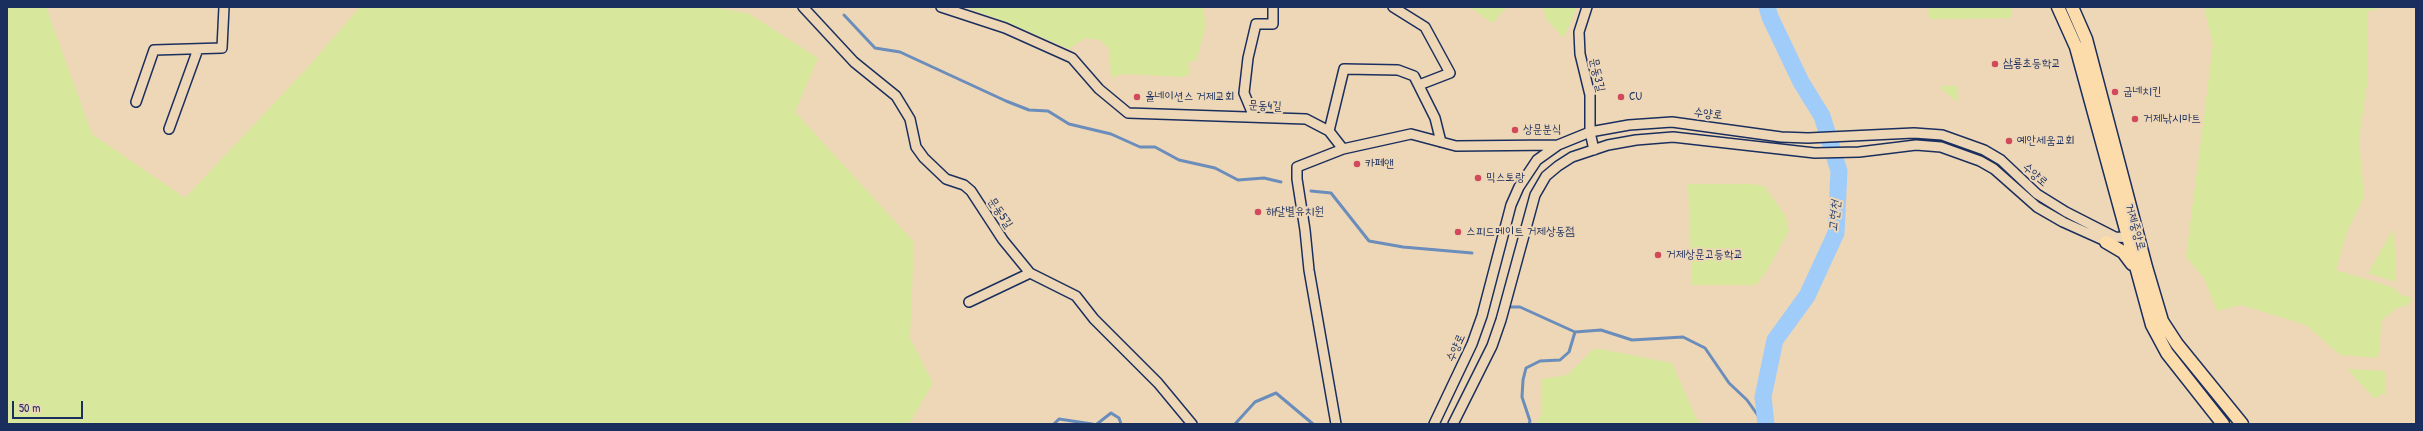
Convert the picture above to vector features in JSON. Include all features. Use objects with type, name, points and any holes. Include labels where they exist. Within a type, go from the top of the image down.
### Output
[{"type":"main road","name":"거제중앙로","points":[[2058,7],[2076,47],[2121,216],[2134,242],[2138,276],[2152,325],[2167,353],[2223,424]]},
{"type":"main road","name":"거제중앙로","points":[[2072,7],[2086,39],[2134,242],[2162,321],[2177,344],[2242,424]]},
{"type":"main road","points":[[2107,238],[2127,256],[2138,276]]},
{"type":"street","points":[[136,102],[154,50],[222,48],[224,7]]},
{"type":"street","name":"문동5길","points":[[803,7],[854,62],[896,96],[910,119],[916,147],[924,158],[946,179],[964,185],[971,191],[1003,240],[1030,273],[1076,296],[1094,319],[1158,383],[1192,424]]},
{"type":"street","name":"문동4길","points":[[941,7],[1005,28],[1072,58],[1099,89],[1128,113],[1306,119],[1329,131],[1343,149]]},
{"type":"street","points":[[1254,117],[1244,93],[1248,58],[1256,24],[1273,24],[1273,7]]},
{"type":"street","points":[[1393,7],[1425,28],[1450,73],[1418,85]]},
{"type":"street","name":"문동3길","points":[[1587,7],[1579,32],[1580,54],[1590,95],[1590,132],[1594,150]]},
{"type":"street","points":[[169,129],[198,49]]},
{"type":"street","points":[[1329,131],[1344,69],[1398,70],[1414,76],[1435,118],[1441,142]]},
{"type":"street","name":"수양로","points":[[1434,424],[1472,344],[1482,316],[1512,205],[1519,187],[1537,160],[1558,145],[1590,132],[1629,125],[1672,122],[1781,137],[1851,137],[1928,133],[1942,135],[1984,150],[2001,160],[2037,194],[2107,238]]},
{"type":"street","points":[[1336,424],[1309,270],[1297,179],[1297,167],[1343,149],[1411,134],[1462,146],[1558,145]]},
{"type":"street","name":"수양로","points":[[1453,424],[1492,346],[1535,195],[1546,176],[1558,166],[1572,157],[1594,150],[1636,140],[1672,137],[1815,153],[1859,152],[1928,145],[1966,155],[1994,169],[2037,207],[2107,238],[2134,242]]},
{"type":"street","points":[[2107,238],[2117,230],[2121,216]]},
{"type":"street","points":[[969,302],[1030,273]]},
{"type":"green space","points":[[7,7],[46,7],[92,134],[185,198],[308,67],[360,7],[709,7],[748,13],[818,58],[795,112],[914,242],[910,338],[933,383],[909,424],[7,424]]},
{"type":"green space","points":[[965,7],[1204,7],[1205,28],[1197,59],[1188,63],[1190,74],[1183,77],[1126,74],[1111,77],[1109,49],[1100,40],[1085,38],[1069,49],[1007,22]]},
{"type":"green space","points":[[1470,7],[1507,7],[1492,23]]},
{"type":"green space","points":[[1543,7],[1577,7],[1564,38],[1546,19]]},
{"type":"green space","points":[[1928,7],[2012,7],[2012,18],[1929,19]]},
{"type":"green space","points":[[2204,7],[2384,7],[2367,12],[2368,78],[2359,139],[2364,197],[2347,232],[2336,270],[2392,287],[2401,295],[2412,298],[2408,305],[2397,308],[2382,320],[2378,358],[2340,355],[2306,325],[2241,305],[2217,311],[2204,278],[2186,257],[2213,45]]},
{"type":"green space","points":[[1941,86],[1958,86],[1958,101],[1941,89]]},
{"type":"green space","points":[[1688,184],[1753,184],[1764,186],[1785,215],[1789,230],[1768,269],[1756,285],[1692,285]]},
{"type":"green space","points":[[2394,228],[2396,282],[2368,273]]},
{"type":"green space","points":[[1595,348],[1672,363],[1696,418],[1703,424],[1537,424],[1541,415],[1541,379],[1567,375]]},
{"type":"green space","points":[[2347,369],[2386,371],[2386,395],[2380,394],[2375,399]]},
{"type":"waterway","name":"고현천","points":[[1766,424],[1763,397],[1775,340],[1807,296],[1836,233],[1839,171],[1822,116],[1801,82],[1770,17],[1767,7]]},
{"type":"waterway","points":[[844,15],[875,48],[900,52],[1006,101],[1029,110],[1048,111],[1069,124],[1111,134],[1140,147],[1155,147],[1179,160],[1215,168],[1238,180],[1264,178],[1281,182]]},
{"type":"waterway","points":[[1311,191],[1331,193],[1369,241],[1403,247],[1472,253]]},
{"type":"waterway","points":[[1511,307],[1520,307],[1575,332],[1601,330],[1632,340],[1683,337],[1705,348],[1729,383],[1747,400],[1764,424]]},
{"type":"waterway","points":[[1529,424],[1530,421],[1522,397],[1523,380],[1526,368],[1540,361],[1560,360],[1569,352],[1575,332]]},
{"type":"waterway","points":[[1235,424],[1255,402],[1276,393],[1313,424]]},
{"type":"waterway","points":[[1097,424],[1111,413],[1119,418],[1121,424]]},
{"type":"waterway","points":[[1054,424],[1059,419],[1092,424]]},
{"type":"place","name":"삼룡초등학교","points":[[1995,64]]},
{"type":"place","name":"굽네치킨","points":[[2115,92]]},
{"type":"place","name":"올네이션스 거제교회","points":[[1137,97]]},
{"type":"place","name":"CU","points":[[1621,97]]},
{"type":"place","name":"거제낚시마트","points":[[2135,119]]},
{"type":"place","name":"상문분식","points":[[1515,130]]},
{"type":"place","name":"예안세움교회","points":[[2009,141]]},
{"type":"place","name":"카페앤","points":[[1357,164]]},
{"type":"place","name":"믹스토랑","points":[[1478,178]]},
{"type":"place","name":"해달별유치원","points":[[1258,212]]},
{"type":"place","name":"스피드메이트 거제상동점","points":[[1458,232]]},
{"type":"place","name":"거제상문고등학교","points":[[1658,255]]}]
